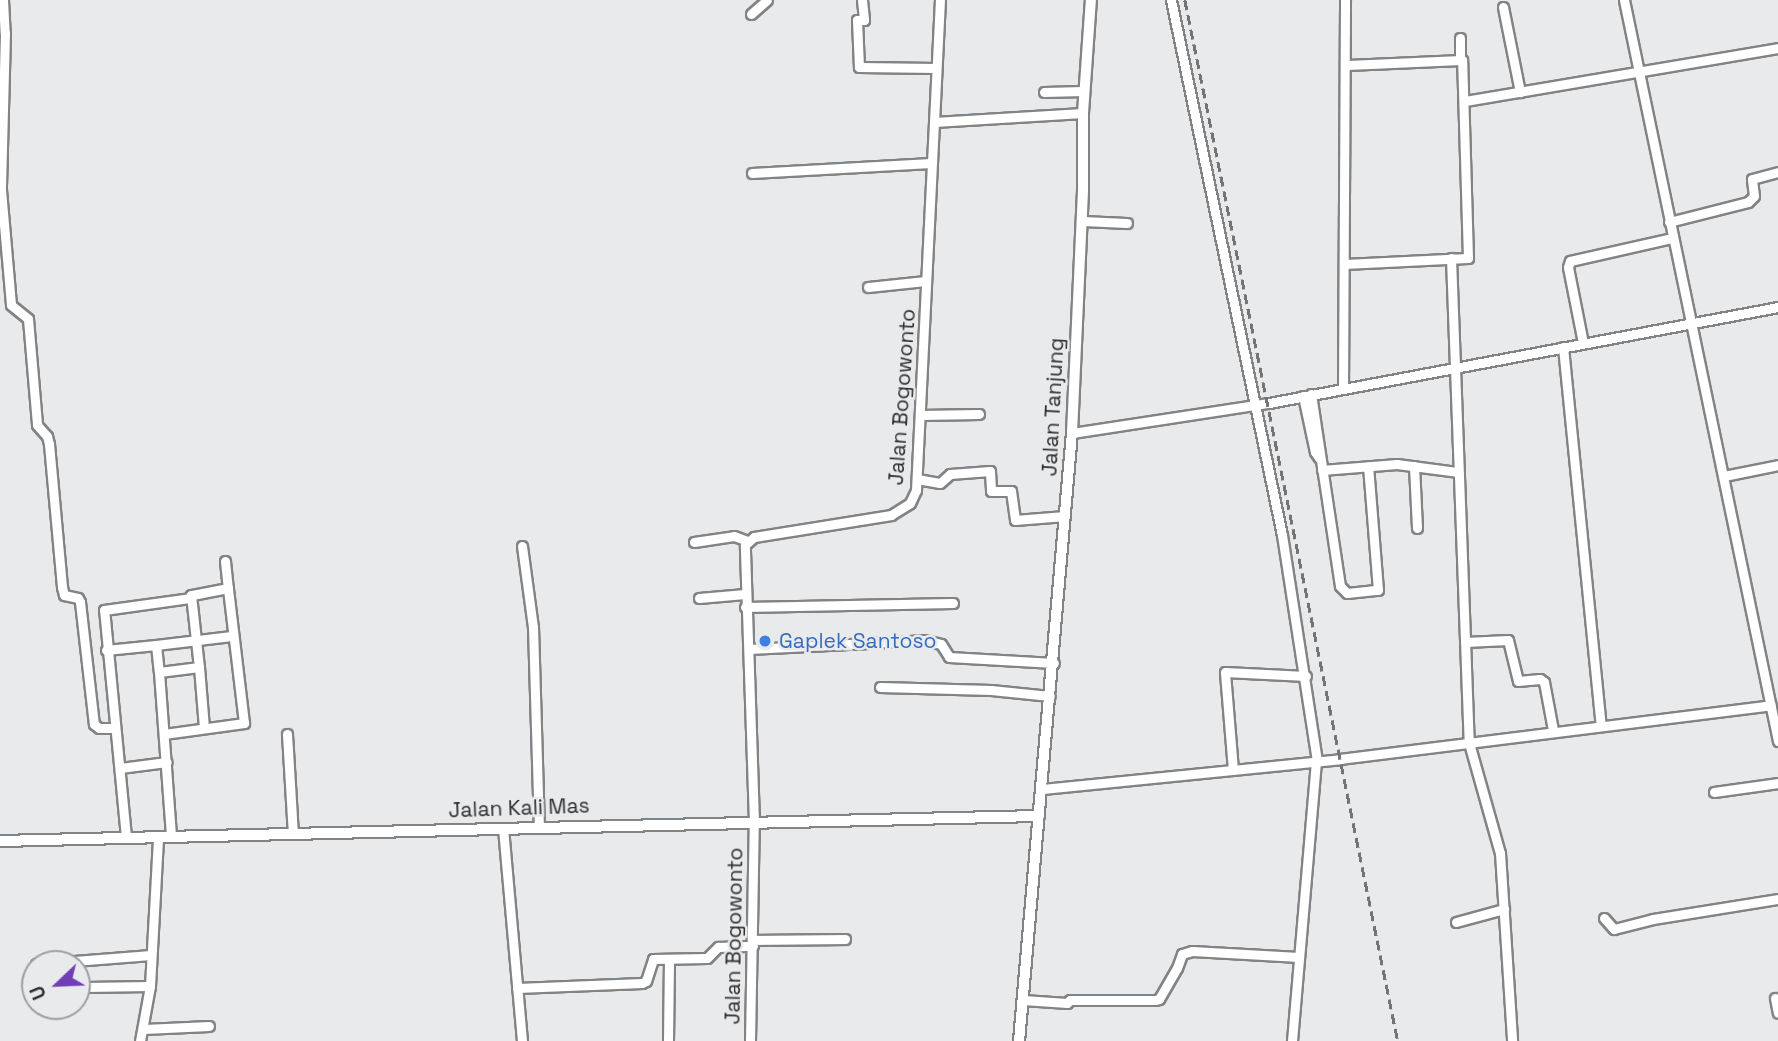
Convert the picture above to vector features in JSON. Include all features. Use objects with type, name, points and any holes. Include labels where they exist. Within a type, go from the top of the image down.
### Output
[{"type":"main road","name":"Jalan Tanjung","points":[[1019,1041],[1072,433],[1082,221],[1083,113],[1091,0]]},
{"type":"main road","name":"Jalan Kali Mas","points":[[0,841],[1039,816]]},
{"type":"street","points":[[3,0],[5,33],[1,180],[11,305],[15,311],[24,312],[28,318],[37,425],[47,436],[62,587],[64,595],[80,600],[94,724],[99,728],[115,728]]},
{"type":"street","points":[[751,13],[767,0]]},
{"type":"street","points":[[862,0],[864,20],[857,20],[859,66],[936,68]]},
{"type":"street","name":"Jalan Bogowonto","points":[[750,1041],[754,821],[745,545],[748,541],[891,515],[910,503],[917,480],[940,0]]},
{"type":"street","points":[[1171,0],[1282,535],[1306,676],[1317,761],[1292,1041]]},
{"type":"street","points":[[1343,389],[1345,0]]},
{"type":"street","points":[[1623,0],[1778,741]]},
{"type":"street","points":[[1503,7],[1520,92]]},
{"type":"street","points":[[1345,264],[1468,258],[1464,65],[1460,59],[1460,37]]},
{"type":"street","points":[[1465,101],[1778,48]]},
{"type":"street","points":[[1346,65],[1460,59]]},
{"type":"street","points":[[1044,92],[1084,91]]},
{"type":"street","points":[[934,122],[1083,113]]},
{"type":"street","points":[[752,173],[931,163]]},
{"type":"street","points":[[1669,222],[1748,202],[1754,196],[1751,180],[1778,172]]},
{"type":"street","points":[[1082,221],[1127,223]]},
{"type":"street","points":[[1583,343],[1568,267],[1570,261],[1672,238]]},
{"type":"street","points":[[1451,258],[1469,743],[1498,843],[1512,1041]]},
{"type":"street","points":[[868,288],[926,281]]},
{"type":"street","points":[[1072,433],[1255,405],[1778,307]]},
{"type":"street","points":[[1563,347],[1601,726]]},
{"type":"street","points":[[1307,395],[1340,586],[1346,593],[1376,592],[1378,587],[1367,466]]},
{"type":"street","points":[[920,415],[979,414]]},
{"type":"street","points":[[1724,476],[1778,465]]},
{"type":"street","points":[[1322,470],[1414,466],[1458,472]]},
{"type":"street","points":[[1414,466],[1417,528]]},
{"type":"street","points":[[917,480],[940,483],[950,474],[990,471],[991,491],[1011,491],[1016,520],[1065,516]]},
{"type":"street","points":[[694,542],[734,536],[748,541]]},
{"type":"street","points":[[522,546],[533,627],[539,827]]},
{"type":"street","points":[[164,734],[244,723],[231,636],[225,561]]},
{"type":"street","points":[[204,728],[191,598],[194,593],[228,588]]},
{"type":"street","points":[[699,598],[745,594]]},
{"type":"street","points":[[126,838],[106,650],[105,608],[191,598]]},
{"type":"street","points":[[745,607],[953,603]]},
{"type":"street","points":[[106,650],[231,636]]},
{"type":"street","points":[[749,649],[924,640],[941,644],[949,657],[1054,663]]},
{"type":"street","points":[[1465,642],[1508,640],[1518,681],[1540,679],[1544,682],[1553,730]]},
{"type":"street","points":[[156,646],[172,837]]},
{"type":"street","points":[[159,672],[199,667]]},
{"type":"street","points":[[1233,770],[1225,672],[1306,676]]},
{"type":"street","points":[[880,687],[991,690],[1050,696]]},
{"type":"street","points":[[1042,789],[1317,761],[1771,705]]},
{"type":"street","points":[[287,734],[293,834]]},
{"type":"street","points":[[120,768],[167,762]]},
{"type":"street","points":[[1714,792],[1778,783]]},
{"type":"street","points":[[503,828],[522,1041]]},
{"type":"street","points":[[140,1041],[150,986],[158,837]]},
{"type":"street","points":[[1604,918],[1614,929],[1653,919],[1778,898]]},
{"type":"street","points":[[1456,922],[1504,909]]},
{"type":"street","points":[[517,988],[642,983],[646,981],[653,959],[707,958],[718,947],[753,943],[845,939]]},
{"type":"street","points":[[1023,1000],[1068,1003],[1155,1000],[1177,968],[1182,954],[1192,951],[1299,957]]},
{"type":"street","points":[[91,960],[150,955]]},
{"type":"street","points":[[668,1041],[669,960]]},
{"type":"street","points":[[91,987],[150,986]]},
{"type":"street","points":[[1775,998],[1778,1013]]},
{"type":"street","points":[[144,1029],[209,1026]]},
{"type":"railway","points":[[1185,0],[1398,1041]]},
{"type":"place","name":"Gaplek Santoso","points":[[765,641]]}]
